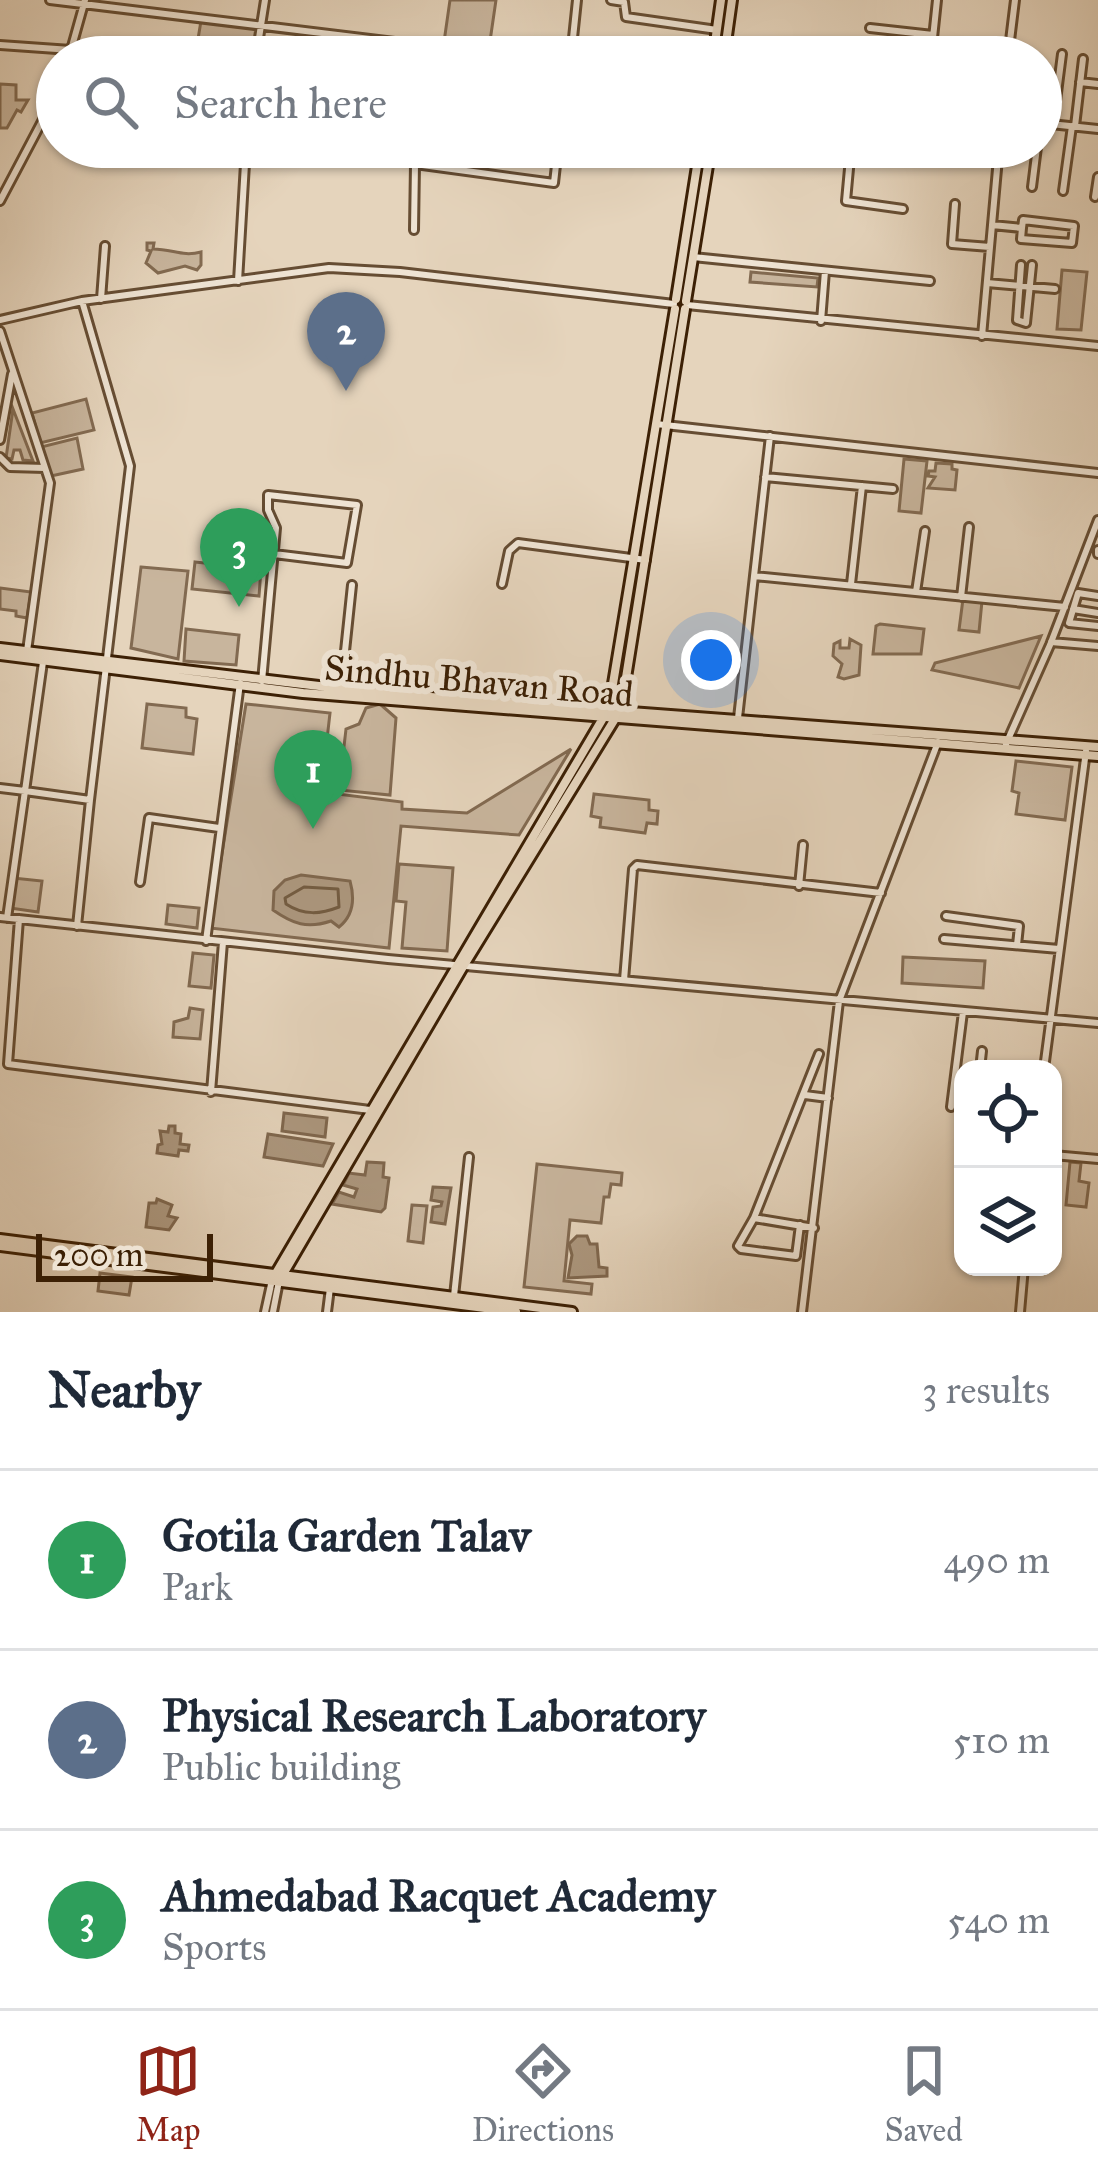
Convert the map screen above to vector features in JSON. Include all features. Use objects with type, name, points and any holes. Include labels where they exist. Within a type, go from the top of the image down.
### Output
[{"type":"main road","points":[[716,36],[721,0]]},
{"type":"main road","points":[[727,36],[732,0]]},
{"type":"main road","points":[[277,1277],[370,1110],[612,713],[662,424],[697,168]]},
{"type":"main road","points":[[680,304],[708,168]]},
{"type":"main road","name":"Sindhu Bhavan Road","points":[[0,651],[44,661],[107,664]]},
{"type":"main road","name":"Sindhu Bhavan Road","points":[[0,651],[576,715],[738,718],[938,739]]},
{"type":"main road","name":"Sindhu Bhavan Road","points":[[262,683],[1098,752]]},
{"type":"main road","points":[[277,1277],[590,741],[612,713]]},
{"type":"main road","points":[[576,715],[590,741]]},
{"type":"main road","points":[[0,1242],[516,1312]]},
{"type":"main road","points":[[277,1277],[330,1288],[572,1312]]},
{"type":"street","points":[[50,0],[331,36]]},
{"type":"street","points":[[259,36],[265,0]]},
{"type":"street","points":[[573,36],[577,0]]},
{"type":"street","points":[[611,0],[625,2],[626,17],[717,30]]},
{"type":"street","points":[[870,28],[933,35],[937,0]]},
{"type":"street","points":[[1011,36],[1015,0]]},
{"type":"street","points":[[75,36],[84,3]]},
{"type":"street","points":[[0,45],[36,50]]},
{"type":"street","points":[[1063,191],[1083,59]]},
{"type":"street","points":[[1080,82],[1098,84]]},
{"type":"street","points":[[1062,125],[1098,128]]},
{"type":"street","points":[[0,201],[36,133]]},
{"type":"street","points":[[238,281],[245,168]]},
{"type":"street","points":[[414,230],[415,168]]},
{"type":"street","points":[[446,168],[554,182],[556,168]]},
{"type":"street","points":[[848,168],[846,201],[903,209]]},
{"type":"street","points":[[982,337],[997,168]]},
{"type":"street","points":[[1032,188],[1034,168]]},
{"type":"street","points":[[1095,197],[1098,177]]},
{"type":"street","points":[[955,204],[952,244],[990,247]]},
{"type":"street","points":[[1023,220],[1074,226],[1072,243],[1021,239],[1022,228],[1023,220]]},
{"type":"street","points":[[992,225],[1022,228]]},
{"type":"street","points":[[101,299],[105,246]]},
{"type":"street","points":[[693,257],[929,281]]},
{"type":"street","points":[[1022,265],[1024,286]]},
{"type":"street","points":[[1025,340],[1026,322],[1017,320],[1032,265]]},
{"type":"street","points":[[0,320],[82,302],[329,268],[1098,346]]},
{"type":"street","points":[[821,321],[826,271]]},
{"type":"street","points":[[987,284],[1055,289]]},
{"type":"street","points":[[77,926],[130,466],[82,302]]},
{"type":"street","points":[[0,331],[50,483],[27,651]]},
{"type":"street","points":[[0,440],[13,370]]},
{"type":"street","points":[[662,424],[1098,473]]},
{"type":"street","points":[[738,718],[770,436]]},
{"type":"street","points":[[0,457],[10,467],[45,468]]},
{"type":"street","points":[[765,477],[892,489]]},
{"type":"street","points":[[851,586],[862,486]]},
{"type":"street","points":[[262,683],[274,554],[277,528],[268,510],[268,495],[357,505],[346,563],[274,554]]},
{"type":"street","points":[[1098,520],[1069,608],[1069,622],[1098,626]]},
{"type":"street","points":[[961,596],[969,526]]},
{"type":"street","points":[[916,592],[925,531]]},
{"type":"street","points":[[502,584],[509,551],[518,543],[640,559]]},
{"type":"street","points":[[1085,553],[1098,553]]},
{"type":"street","points":[[754,576],[1098,613]]},
{"type":"street","points":[[341,689],[352,585]]},
{"type":"street","points":[[1006,745],[1078,593],[1098,596]]},
{"type":"street","points":[[1052,642],[1098,646]]},
{"type":"street","points":[[44,661],[4,918],[1098,1023]]},
{"type":"street","points":[[206,941],[241,681]]},
{"type":"street","points":[[802,1312],[839,1001],[938,739]]},
{"type":"street","points":[[1045,1060],[1086,751]]},
{"type":"street","points":[[0,788],[90,800]]},
{"type":"street","points":[[140,882],[149,818],[220,828]]},
{"type":"street","points":[[799,886],[803,844]]},
{"type":"street","points":[[624,981],[637,865],[881,893]]},
{"type":"street","points":[[946,916],[1018,926],[1017,945]]},
{"type":"street","points":[[19,920],[8,1064],[370,1110]]},
{"type":"street","points":[[974,942],[975,920]]},
{"type":"street","points":[[944,939],[1060,949]]},
{"type":"street","points":[[211,1092],[223,942]]},
{"type":"street","points":[[961,1060],[963,1012]]},
{"type":"street","points":[[981,1060],[982,1051]]},
{"type":"street","points":[[800,1226],[796,1256],[738,1246],[754,1218],[819,1054]]},
{"type":"street","points":[[805,1095],[828,1098]]},
{"type":"street","points":[[1062,1155],[1098,1159]]},
{"type":"street","points":[[454,1301],[469,1157]]},
{"type":"street","points":[[754,1218],[814,1228]]},
{"type":"street","points":[[1020,1312],[1023,1276]]},
{"type":"street","points":[[269,1312],[277,1277]]},
{"type":"street","points":[[327,1312],[330,1288]]},
{"type":"shaded area","points":[[450,0],[496,0],[491,36],[445,36]]},
{"type":"shaded area","points":[[201,21],[257,28],[256,36],[198,36]]},
{"type":"shaded area","points":[[0,84],[16,85],[16,100],[28,100],[7,128],[0,128]]},
{"type":"shaded area","points":[[147,243],[154,243],[153,249],[201,252],[201,265],[197,270],[185,266],[158,273],[146,263],[151,251]]},
{"type":"shaded area","points":[[1062,270],[1087,272],[1081,330],[1057,329]]},
{"type":"shaded area","points":[[751,272],[818,278],[817,287],[750,282]]},
{"type":"shaded area","points":[[86,399],[94,430],[40,443],[32,413]]},
{"type":"shaded area","points":[[13,409],[33,461],[23,460],[20,450],[14,450],[12,459],[6,458]]},
{"type":"shaded area","points":[[77,438],[83,469],[51,476],[41,447]]},
{"type":"shaded area","points":[[904,459],[927,461],[921,513],[899,511]]},
{"type":"shaded area","points":[[936,463],[952,464],[957,470],[955,490],[928,488],[935,477],[928,476],[929,471],[935,471]]},
{"type":"shaded area","points":[[195,562],[261,569],[259,596],[192,589]]},
{"type":"shaded area","points":[[141,567],[188,571],[178,659],[131,648]]},
{"type":"shaded area","points":[[0,588],[31,592],[27,618],[0,609]]},
{"type":"shaded area","points":[[963,599],[982,601],[979,632],[959,630]]},
{"type":"shaded area","points":[[880,624],[924,629],[921,654],[873,654]]},
{"type":"shaded area","points":[[186,629],[239,635],[236,665],[184,661]]},
{"type":"shaded area","points":[[1041,636],[1019,688],[932,670],[935,663]]},
{"type":"shaded area","points":[[850,639],[861,645],[859,675],[844,679],[838,677],[842,664],[833,656],[834,644],[840,641],[840,648],[849,648]]},
{"type":"shaded area","points":[[147,704],[186,708],[186,717],[197,719],[193,754],[142,748]]},
{"type":"shaded area","points":[[246,704],[330,713],[321,792],[402,802],[402,809],[467,813],[571,749],[519,835],[401,826],[389,948],[210,928]]},
{"type":"shaded area","points":[[380,704],[396,718],[390,795],[339,790],[346,729],[359,724],[366,708]]},
{"type":"shaded area","points":[[1016,761],[1072,767],[1065,820],[1016,814],[1019,793],[1012,791]]},
{"type":"shaded area","points":[[594,794],[649,800],[649,810],[658,811],[657,824],[647,823],[645,833],[600,827],[601,818],[591,816]]},
{"type":"shaded area","points":[[399,864],[453,868],[447,951],[402,948],[406,902],[396,901]]},
{"type":"shaded area","points":[[13,878],[42,881],[38,912],[10,908]]},
{"type":"shaded area","points":[[168,905],[199,908],[197,928],[166,924]]},
{"type":"shaded area","points":[[193,953],[214,955],[211,988],[189,986]]},
{"type":"shaded area","points":[[903,957],[985,961],[983,988],[902,983]]},
{"type":"shaded area","points":[[190,1008],[203,1010],[200,1039],[173,1037],[174,1022],[188,1018]]},
{"type":"shaded area","points":[[1070,1162],[1081,1163],[1079,1181],[1089,1183],[1086,1207],[1066,1205]]},
{"type":"shaded area","points":[[537,1164],[622,1173],[621,1185],[611,1184],[609,1197],[604,1197],[601,1223],[570,1220],[564,1281],[592,1284],[591,1294],[524,1287]]},
{"type":"shaded area","points":[[412,1205],[427,1206],[423,1243],[408,1241]]},
{"type":"shaded area","points":[[100,1273],[132,1277],[129,1295],[98,1291]]},
{"type":"water","points":[[301,875],[350,881],[352,906],[339,927],[331,921],[300,924],[273,910],[274,891],[285,880]]},
{"type":"water","points":[[284,1113],[327,1118],[325,1137],[282,1131]]},
{"type":"water","points":[[169,1126],[175,1126],[175,1133],[181,1134],[180,1144],[189,1145],[188,1151],[179,1150],[178,1156],[157,1153],[162,1144],[160,1131],[168,1132]]},
{"type":"water","points":[[268,1134],[333,1144],[323,1166],[264,1157]]},
{"type":"water","points":[[367,1162],[384,1163],[383,1177],[389,1178],[385,1208],[381,1212],[332,1204],[339,1192],[354,1197],[357,1189],[343,1185],[349,1173],[365,1175]]},
{"type":"water","points":[[433,1187],[451,1188],[445,1224],[431,1222],[433,1207],[442,1202],[431,1200]]},
{"type":"water","points":[[157,1199],[172,1205],[168,1216],[177,1218],[169,1230],[146,1227],[149,1203]]},
{"type":"water","points":[[577,1236],[587,1236],[590,1244],[597,1244],[599,1267],[607,1268],[607,1276],[568,1278],[569,1244]]},
{"type":"place","name":"Physical Research Laboratory","points":[[346,391]]},
{"type":"place","name":"Ahmedabad Racquet Academy","points":[[239,607]]},
{"type":"place","name":"Gotila Garden Talav","points":[[313,829]]}]
